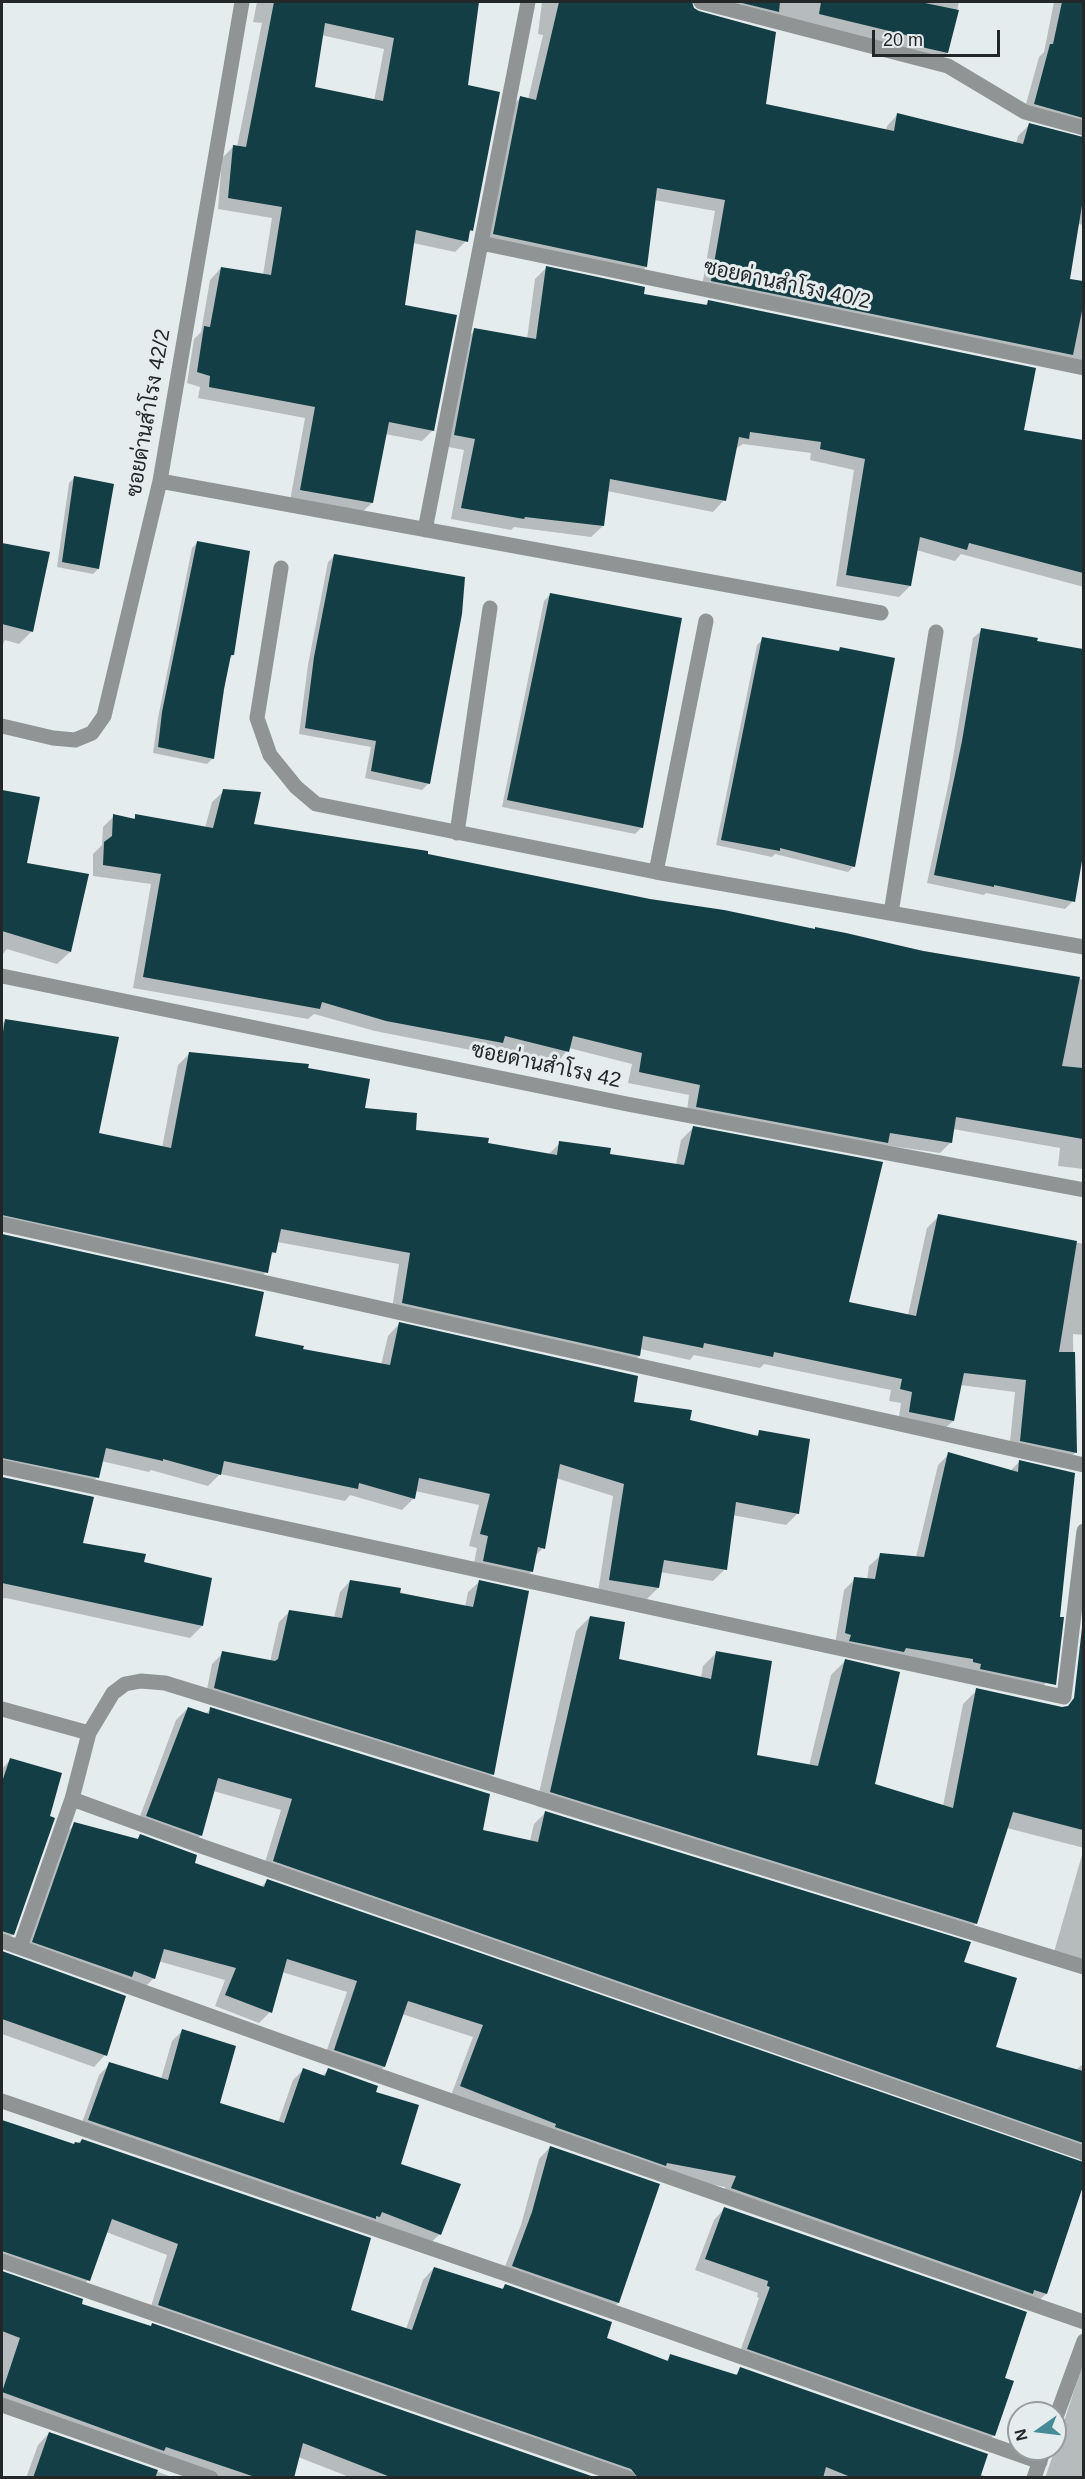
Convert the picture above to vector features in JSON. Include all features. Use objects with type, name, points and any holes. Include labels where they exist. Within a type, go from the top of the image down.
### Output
[{"type":"street","name":"ซอยด่านสำโรง 42/2","points":[[2,726],[53,738],[75,740],[92,733],[104,716],[160,481],[242,2]]},
{"type":"street","points":[[425,530],[528,2]]},
{"type":"street","points":[[700,2],[948,66],[1025,112],[1083,128]]},
{"type":"street","name":"ซอยด่านสำโรง 40/2","points":[[481,243],[1083,364]]},
{"type":"street","points":[[160,481],[881,613]]},
{"type":"street","points":[[281,568],[257,718],[270,755],[296,787],[316,804],[656,872],[1083,947]]},
{"type":"street","points":[[457,833],[490,608]]},
{"type":"street","points":[[656,872],[706,621]]},
{"type":"street","points":[[891,913],[936,632]]},
{"type":"street","name":"ซอยด่านสำโรง 42","points":[[2,976],[627,1104],[1083,1190]]},
{"type":"street","points":[[2,1224],[1083,1465]]},
{"type":"street","points":[[2,1467],[1064,1697],[1083,1531]]},
{"type":"street","points":[[20,1947],[72,1799],[89,1733],[113,1693],[125,1684],[141,1681],[165,1683],[1083,1967]]},
{"type":"street","points":[[2,1709],[89,1733]]},
{"type":"street","points":[[72,1799],[212,1850],[1083,2153]]},
{"type":"street","points":[[2,1941],[297,2047],[1083,2322]]},
{"type":"street","points":[[2,2102],[1007,2444]]},
{"type":"street","points":[[2,2261],[628,2478]]},
{"type":"street","points":[[1062,2401],[1083,2341]]},
{"type":"street","points":[[2,2405],[211,2478]]},
{"type":"street","points":[[1034,2478],[1040,2461]]},
{"type":"building","points":[[274,2],[479,2],[468,85],[500,92],[473,231],[470,230],[468,242],[416,230],[405,305],[457,315],[434,431],[389,422],[373,503],[300,490],[315,407],[209,387],[210,376],[197,372],[204,326],[210,327],[221,267],[271,275],[282,207],[228,198],[233,145],[246,147]],"holes":[[[325,23],[394,38],[383,101],[315,87]]]},
{"type":"building","points":[[559,2],[692,2],[694,8],[699,11],[776,32],[766,104],[894,131],[897,113],[1023,144],[1029,123],[1083,137],[1083,199],[1070,279],[1083,281],[1083,306],[1073,355],[711,281],[725,200],[657,188],[647,267],[493,234],[520,96],[536,100]]},
{"type":"building","points":[[738,2],[780,2],[779,12]]},
{"type":"building","points":[[821,2],[920,2],[959,10],[948,53],[908,44],[910,36],[819,14]]},
{"type":"building","points":[[1062,2],[1083,2],[1083,118],[1034,104],[1050,44],[1053,44]]},
{"type":"building","points":[[546,266],[645,287],[644,294],[707,305],[708,300],[1036,368],[1024,430],[1083,440],[1083,573],[969,543],[967,550],[920,537],[911,586],[846,575],[865,459],[820,449],[821,442],[750,432],[749,439],[739,437],[726,501],[610,479],[604,526],[525,517],[524,519],[461,508],[475,439],[454,435],[474,328],[536,339]]},
{"type":"building","points":[[74,476],[114,484],[99,569],[62,562]]},
{"type":"building","points":[[197,541],[250,551],[234,655],[231,655],[224,689],[214,759],[158,747],[162,712]]},
{"type":"building","points":[[2,543],[50,552],[33,632],[2,624]]},
{"type":"building","points":[[334,554],[465,577],[462,614],[430,784],[371,771],[376,741],[305,728],[314,657]]},
{"type":"building","points":[[550,593],[682,618],[643,828],[507,800]]},
{"type":"building","points":[[981,628],[1083,649],[1083,855],[1075,902],[934,875],[962,741]]},
{"type":"building","points":[[762,637],[839,651],[840,647],[895,658],[855,867],[780,848],[780,851],[721,840]]},
{"type":"building","points":[[223,789],[261,792],[254,824],[428,851],[428,854],[650,899],[724,910],[815,929],[815,927],[923,951],[1080,977],[1062,1066],[1083,1068],[1083,1139],[956,1117],[952,1143],[890,1133],[888,1143],[696,1107],[700,1085],[639,1072],[642,1053],[573,1036],[569,1052],[505,1036],[503,1043],[386,1021],[322,1002],[320,1009],[143,977],[161,874],[103,865],[104,842],[112,836],[113,814],[135,819],[135,814],[213,828]]},
{"type":"building","points":[[2,790],[40,797],[27,863],[89,874],[71,952],[2,931]]},
{"type":"building","points":[[5,1019],[119,1037],[99,1133],[171,1148],[189,1052],[309,1064],[308,1068],[370,1079],[365,1108],[417,1113],[416,1130],[489,1138],[488,1143],[557,1155],[559,1141],[611,1148],[610,1154],[684,1165],[693,1126],[883,1162],[849,1302],[916,1316],[938,1214],[1077,1241],[1059,1352],[1075,1352],[1077,1453],[1020,1441],[1026,1380],[964,1373],[954,1421],[909,1412],[912,1392],[900,1389],[902,1379],[774,1352],[773,1357],[704,1343],[703,1348],[643,1336],[640,1356],[402,1303],[410,1253],[281,1229],[276,1253],[272,1252],[268,1273],[2,1215],[2,1039]]},
{"type":"building","points":[[2,1234],[264,1292],[255,1336],[304,1346],[303,1349],[390,1365],[399,1322],[638,1376],[634,1402],[692,1410],[690,1420],[758,1436],[759,1430],[810,1439],[799,1514],[736,1502],[727,1570],[664,1560],[659,1588],[609,1580],[624,1484],[560,1464],[545,1549],[538,1547],[533,1572],[483,1561],[488,1536],[480,1534],[490,1494],[419,1478],[415,1499],[359,1483],[358,1489],[224,1461],[221,1475],[163,1459],[163,1461],[106,1448],[99,1478],[2,1458]]},
{"type":"building","points":[[948,1452],[1018,1472],[1019,1460],[1075,1473],[1060,1617],[1064,1617],[1056,1685],[980,1669],[981,1664],[973,1662],[973,1659],[906,1648],[904,1652],[849,1641],[851,1635],[845,1633],[854,1577],[875,1579],[880,1553],[924,1557]]},
{"type":"building","points":[[2,1477],[94,1497],[83,1543],[146,1554],[144,1562],[212,1578],[203,1626],[2,1583]]},
{"type":"building","points":[[350,1580],[401,1588],[400,1593],[473,1607],[479,1580],[529,1591],[494,1775],[214,1688],[222,1651],[275,1661],[278,1659],[289,1610],[342,1618]]},
{"type":"building","points":[[590,1616],[625,1622],[619,1659],[711,1679],[716,1651],[772,1661],[757,1755],[818,1766],[845,1659],[900,1672],[875,1784],[953,1808],[976,1688],[1062,1707],[1068,1706],[1074,1698],[1083,1619],[1083,1830],[1013,1812],[977,1924],[550,1792]]},
{"type":"building","points":[[188,1707],[209,1714],[210,1707],[490,1794],[483,1830],[538,1842],[545,1811],[971,1942],[964,1962],[1017,1978],[996,2047],[1083,2071],[1083,2143],[273,1861],[292,1799],[218,1778],[202,1836],[146,1816]]},
{"type":"building","points":[[10,1758],[62,1773],[50,1816],[55,1818],[14,1935],[2,1931],[2,1782]]},
{"type":"building","points":[[74,1822],[138,1839],[140,1834],[197,1855],[195,1863],[264,1887],[267,1879],[1083,2162],[1083,2186],[1047,2294],[1034,2290],[1033,2294],[731,2188],[736,2176],[667,2163],[666,2166],[555,2127],[556,2124],[460,2086],[483,2025],[408,2001],[385,2067],[334,2050],[357,1981],[287,1959],[272,2013],[225,1995],[236,1968],[164,1949],[155,1979],[134,1971],[132,1977],[32,1942]]},
{"type":"building","points":[[2,1951],[126,1996],[107,2056],[2,2019]]},
{"type":"building","points":[[182,2029],[236,2046],[220,2103],[284,2123],[303,2068],[325,2076],[328,2068],[378,2086],[376,2092],[419,2105],[401,2164],[461,2184],[441,2235],[382,2212],[380,2217],[376,2216],[376,2219],[88,2120],[109,2062],[168,2080]]},
{"type":"building","points":[[2,2120],[74,2144],[75,2142],[80,2143],[82,2139],[371,2238],[351,2310],[412,2330],[434,2267],[503,2289],[505,2284],[612,2322],[607,2338],[668,2361],[670,2354],[737,2375],[740,2367],[988,2454],[980,2478],[853,2478],[826,2467],[823,2478],[638,2478],[631,2469],[158,2305],[178,2244],[112,2219],[90,2281],[2,2251]]},
{"type":"building","points":[[550,2146],[660,2184],[619,2303],[512,2266],[532,2212]]},
{"type":"building","points":[[724,2207],[1027,2312],[1005,2378],[1014,2381],[995,2436],[747,2349],[770,2287],[767,2286],[768,2281],[705,2259]]},
{"type":"building","points":[[2,2271],[83,2299],[82,2304],[151,2326],[152,2323],[597,2478],[393,2478],[303,2443],[294,2478],[258,2478],[166,2447],[164,2451],[2,2392],[20,2338],[2,2331]]},
{"type":"building","points":[[49,2432],[158,2470],[155,2478],[33,2478]]}]
